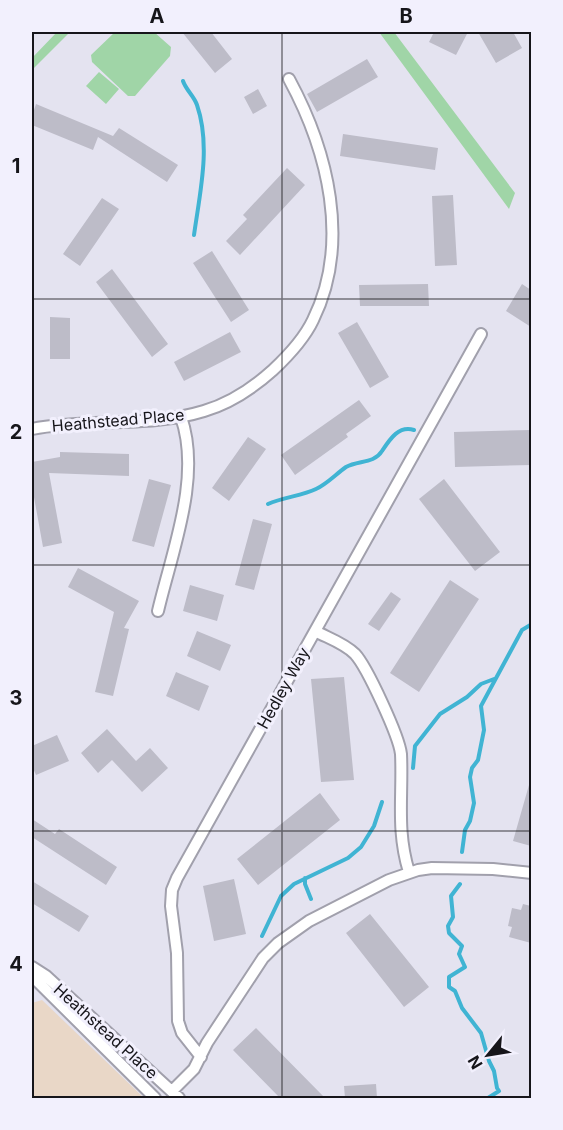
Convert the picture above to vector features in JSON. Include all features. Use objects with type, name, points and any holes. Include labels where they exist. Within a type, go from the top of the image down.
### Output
[{"type":"street","name":"Heathstead Place","points":[[32,429],[59,423],[181,417],[219,406],[258,384],[302,339],[318,309],[332,253],[332,214],[321,159],[312,129],[289,79]]},
{"type":"street","name":"Hedley Way","points":[[201,1057],[182,1033],[178,1021],[177,953],[171,906],[172,890],[481,334]]},
{"type":"street","points":[[158,611],[189,477],[189,446],[181,417]]},
{"type":"street","points":[[315,631],[345,646],[362,664],[396,735],[401,751],[399,814],[402,842],[409,872]]},
{"type":"street","points":[[175,1095],[194,1069],[207,1043],[254,971],[278,943],[309,921],[409,872],[432,868],[493,869],[531,873]]},
{"type":"street","name":"Heathstead Place","points":[[32,967],[46,976],[175,1095]]},
{"type":"street","name":"Heathstead Place","points":[[32,972],[35,979],[155,1098]]},
{"type":"shaded area","points":[[42,1000],[144,1098],[32,1098],[32,1003]]},
{"type":"green space","points":[[57,32],[70,32],[32,70],[32,58]]},
{"type":"green space","points":[[115,32],[154,32],[171,47],[170,56],[135,96],[128,96],[92,62],[91,55]]},
{"type":"green space","points":[[379,32],[394,32],[515,193],[509,209]]},
{"type":"green space","points":[[99,72],[119,89],[106,104],[86,86]]},
{"type":"building","points":[[182,32],[211,32],[232,59],[215,73]]},
{"type":"building","points":[[434,32],[468,32],[456,55],[429,42]]},
{"type":"building","points":[[478,32],[513,32],[522,48],[496,63]]},
{"type":"building","points":[[367,59],[378,77],[317,112],[307,94]]},
{"type":"building","points":[[258,89],[267,106],[253,114],[244,97]]},
{"type":"building","points":[[36,104],[113,136],[119,128],[178,165],[167,182],[98,137],[93,150],[32,125]]},
{"type":"building","points":[[343,134],[438,148],[435,170],[340,156]]},
{"type":"building","points":[[287,168],[305,185],[240,255],[226,241],[247,219],[243,215]]},
{"type":"building","points":[[453,195],[457,265],[435,266],[432,196]]},
{"type":"building","points":[[102,198],[119,209],[80,266],[63,254]]},
{"type":"building","points":[[212,251],[249,310],[231,322],[193,263]]},
{"type":"building","points":[[112,269],[168,344],[152,357],[96,282]]},
{"type":"building","points":[[428,284],[429,306],[360,306],[359,285]]},
{"type":"building","points":[[522,284],[531,290],[531,327],[506,311]]},
{"type":"building","points":[[50,317],[70,318],[70,359],[50,359]]},
{"type":"building","points":[[357,322],[389,377],[370,388],[338,333]]},
{"type":"building","points":[[230,332],[241,352],[184,381],[174,362]]},
{"type":"building","points":[[359,400],[371,416],[346,434],[348,437],[295,475],[281,455]]},
{"type":"building","points":[[531,430],[531,465],[455,467],[454,432]]},
{"type":"building","points":[[248,437],[266,449],[229,501],[212,488]]},
{"type":"building","points":[[60,452],[129,454],[129,476],[49,473],[62,543],[43,547],[32,486],[32,462],[60,457]]},
{"type":"building","points":[[149,479],[171,485],[154,547],[132,541]]},
{"type":"building","points":[[444,479],[500,552],[475,571],[419,499]]},
{"type":"building","points":[[253,519],[272,524],[254,590],[235,585]]},
{"type":"building","points":[[78,568],[139,601],[124,628],[129,629],[113,696],[95,692],[114,612],[68,587]]},
{"type":"building","points":[[450,580],[479,599],[419,692],[390,673]]},
{"type":"building","points":[[190,585],[224,595],[217,621],[183,611]]},
{"type":"building","points":[[391,592],[401,599],[379,631],[368,624]]},
{"type":"building","points":[[197,631],[231,645],[220,671],[187,656]]},
{"type":"building","points":[[176,672],[209,686],[199,711],[166,696]]},
{"type":"building","points":[[344,677],[354,780],[321,782],[311,679]]},
{"type":"building","points":[[107,729],[136,761],[150,748],[168,768],[142,792],[112,760],[98,773],[81,753]]},
{"type":"building","points":[[57,735],[69,761],[36,775],[32,766],[32,746]]},
{"type":"building","points":[[529,785],[531,785],[531,846],[513,841]]},
{"type":"building","points":[[320,793],[340,820],[258,885],[237,859]]},
{"type":"building","points":[[32,819],[55,834],[59,829],[117,867],[106,885],[32,837]]},
{"type":"building","points":[[234,879],[246,934],[214,941],[203,886]]},
{"type":"building","points":[[32,881],[89,916],[79,932],[32,903]]},
{"type":"building","points":[[523,904],[531,906],[531,943],[509,937],[512,927],[508,926],[512,908],[521,910]]},
{"type":"building","points":[[370,914],[429,987],[404,1007],[346,933]]},
{"type":"building","points":[[256,1028],[325,1098],[280,1098],[233,1050]]},
{"type":"building","points":[[376,1084],[377,1098],[345,1098],[344,1086]]},
{"type":"waterway","points":[[183,81],[197,105],[203,137],[203,169],[194,235]]},
{"type":"waterway","points":[[268,504],[316,489],[346,467],[375,458],[399,431],[414,430]]},
{"type":"waterway","points":[[462,852],[465,830],[470,821],[474,803],[470,777],[472,768],[478,760],[484,730],[481,706],[522,630],[532,624]]},
{"type":"waterway","points":[[413,768],[415,746],[440,714],[467,697],[481,684],[494,679]]},
{"type":"waterway","points":[[262,936],[281,896],[294,884],[348,858],[361,847],[374,826],[382,802]]},
{"type":"waterway","points":[[305,878],[311,899]]},
{"type":"waterway","points":[[460,884],[451,896],[453,917],[448,926],[449,933],[462,946],[459,954],[465,967],[449,977],[449,987],[455,991],[462,1008],[481,1033],[499,1091],[488,1098]]}]
